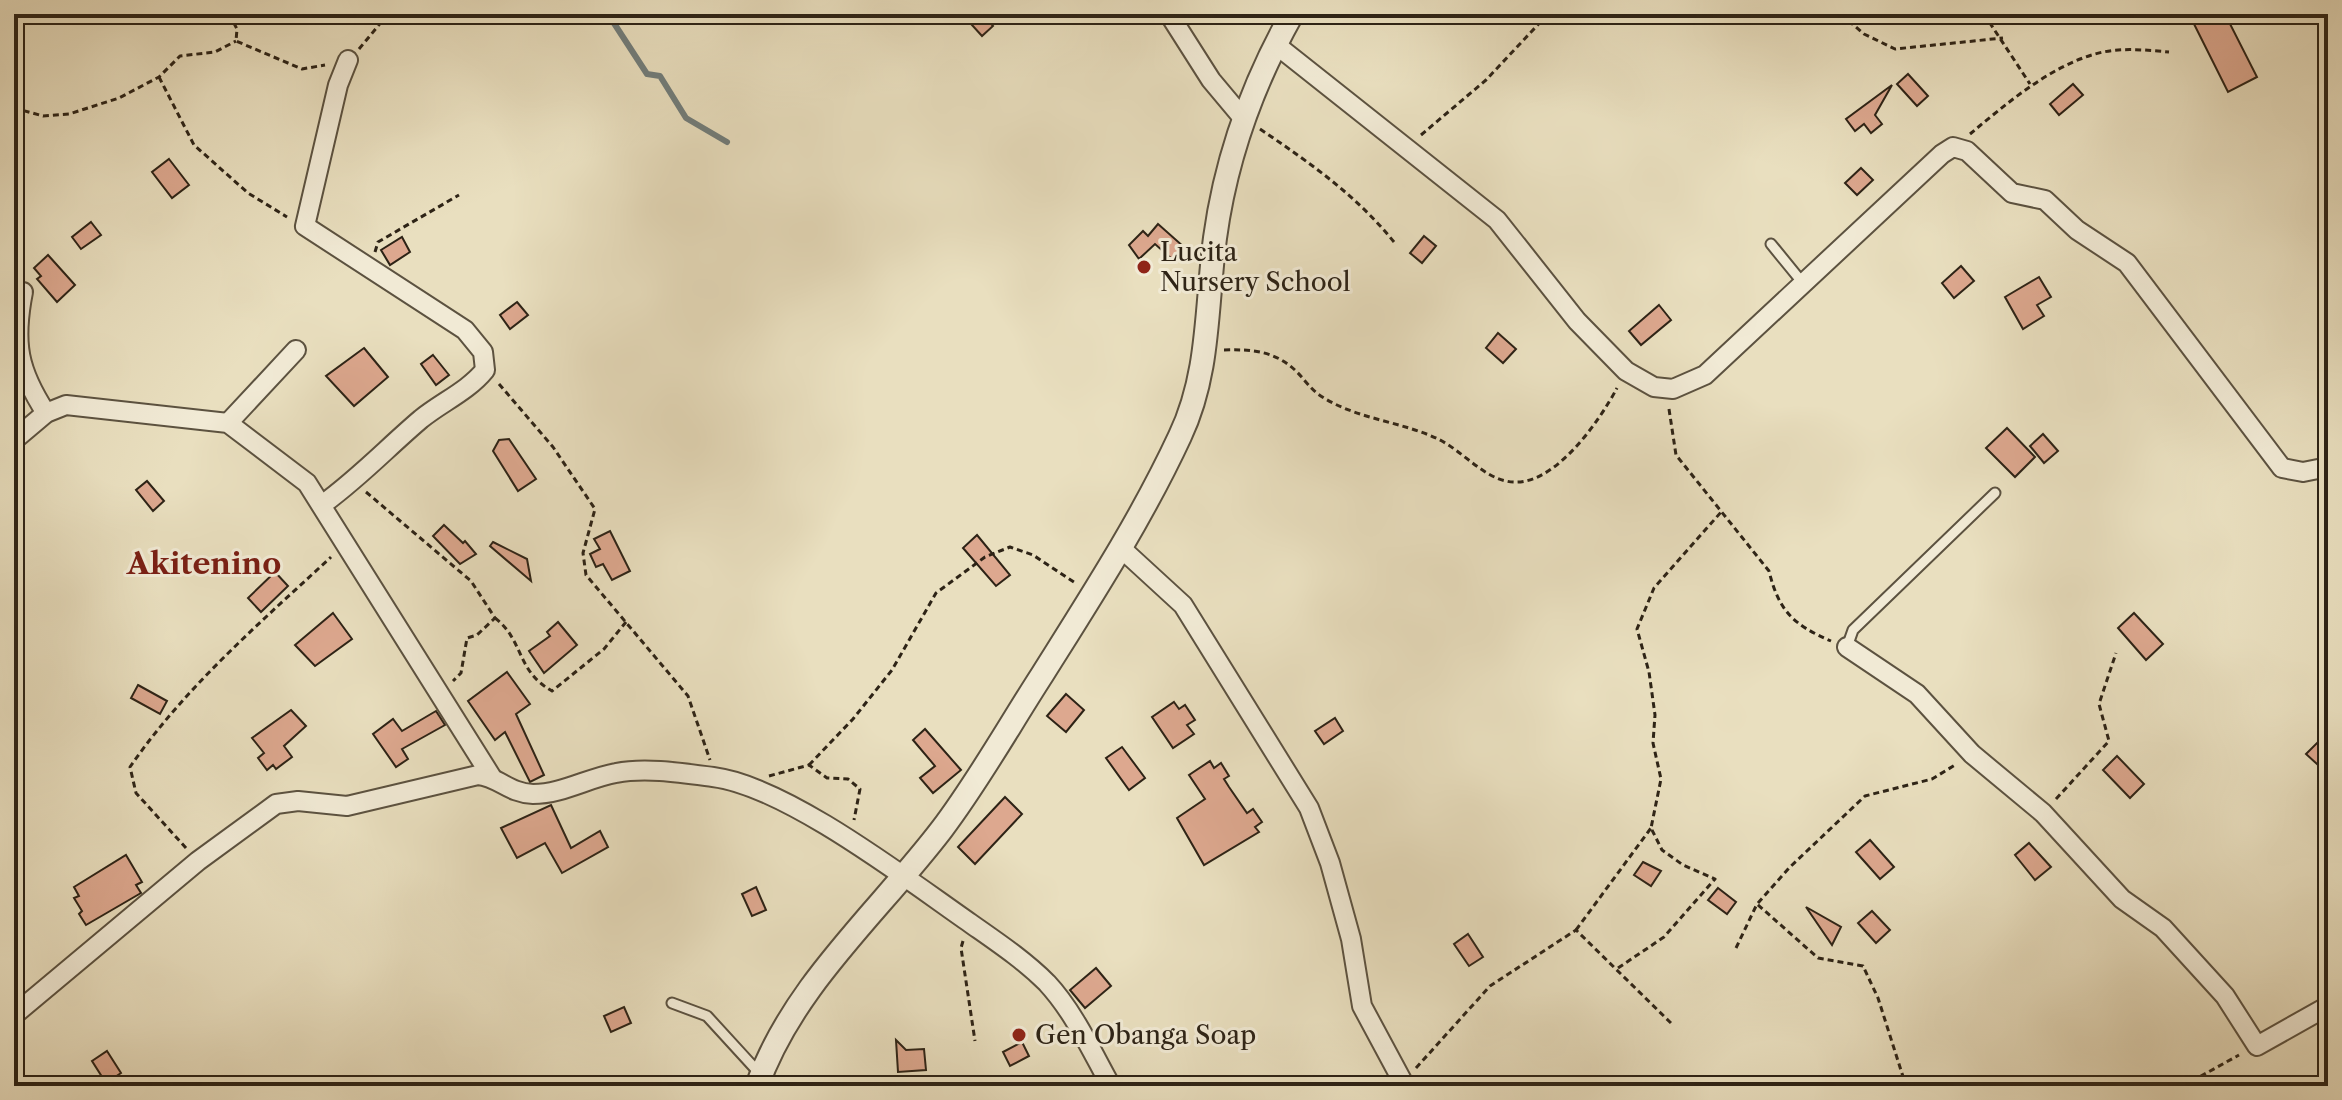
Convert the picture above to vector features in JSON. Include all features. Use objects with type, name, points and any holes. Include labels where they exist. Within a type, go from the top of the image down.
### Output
[{"type":"street","points":[[1169,14],[1211,80],[1242,117]]},
{"type":"street","points":[[759,1080],[784,1028],[810,986],[906,876],[959,807],[1122,549],[1181,436],[1192,408],[1204,353],[1223,181],[1242,117],[1292,14]]},
{"type":"street","points":[[1275,44],[1506,228],[1577,321],[1626,371],[1654,387],[1673,389],[1705,375],[1802,282],[1953,147],[1967,151],[2012,193],[2045,200],[2077,230],[2127,263],[2282,468],[2303,472],[2328,467]]},
{"type":"street","points":[[323,504],[355,481],[421,419],[476,380],[485,370],[483,352],[465,330],[305,226],[338,85],[348,60]]},
{"type":"street","points":[[23,292],[16,324],[18,351],[27,384],[46,413]]},
{"type":"street","points":[[228,423],[296,350]]},
{"type":"street","points":[[14,440],[46,413],[66,405],[228,423],[307,483],[323,504],[491,776],[503,788],[533,794],[616,773],[715,777],[747,786],[906,876],[1048,984],[1111,1086]]},
{"type":"street","points":[[1122,549],[1183,605],[1309,808],[1343,908],[1362,1006],[1405,1085]]},
{"type":"street","points":[[1847,647],[1917,694],[1972,754],[2043,813],[2122,899],[2153,918],[2205,970],[2257,1046],[2328,1006]]},
{"type":"street","points":[[14,1015],[198,861],[262,813],[287,800],[347,806],[397,797],[464,776],[491,776]]},
{"type":"lane","points":[[1771,244],[1802,282]]},
{"type":"lane","points":[[1847,647],[1853,630],[1995,493]]},
{"type":"lane","points":[[672,1003],[707,1016],[759,1080]]},
{"type":"path","points":[[229,14],[237,29],[236,41]]},
{"type":"path","points":[[236,41],[302,69],[348,60],[388,14]]},
{"type":"path","points":[[1407,147],[1486,80],[1548,14]]},
{"type":"path","points":[[1841,14],[1864,34],[1895,49],[2003,38]]},
{"type":"path","points":[[1984,14],[2003,38],[2031,85]]},
{"type":"path","points":[[14,108],[43,116],[69,114],[119,98],[159,77],[180,56],[215,52],[236,41]]},
{"type":"path","points":[[1953,147],[2031,85],[2094,54],[2129,49],[2169,52]]},
{"type":"path","points":[[159,77],[194,145],[270,208],[305,226]]},
{"type":"path","points":[[1242,117],[1320,169],[1369,211],[1394,242]]},
{"type":"path","points":[[370,267],[378,242],[459,195]]},
{"type":"path","points":[[1204,353],[1252,350],[1281,357],[1318,394],[1357,412],[1438,439],[1505,481],[1528,481],[1575,450],[1602,416],[1626,371]]},
{"type":"path","points":[[485,370],[553,447],[595,509],[583,553],[586,575],[688,696],[715,777]]},
{"type":"path","points":[[1673,389],[1668,413],[1676,455],[1769,571],[1775,594],[1799,627],[1847,647]]},
{"type":"path","points":[[355,481],[471,581],[495,618],[509,629],[534,681],[552,691],[604,649],[626,622]]},
{"type":"path","points":[[1405,1085],[1428,1051],[1490,986],[1576,930],[1651,828],[1661,779],[1653,743],[1655,715],[1649,672],[1637,629],[1654,588],[1722,511]]},
{"type":"path","points":[[198,861],[136,793],[130,767],[155,731],[243,639],[346,543]]},
{"type":"path","points":[[747,786],[786,769],[809,765],[853,719],[892,670],[936,593],[985,557],[1010,547],[1033,555],[1093,594]]},
{"type":"path","points":[[440,693],[461,673],[467,638],[477,635],[495,618]]},
{"type":"path","points":[[2043,813],[2109,741],[2099,704],[2116,653]]},
{"type":"path","points":[[1736,948],[1757,904],[1790,867],[1865,796],[1932,779],[1972,754]]},
{"type":"path","points":[[809,765],[827,778],[848,779],[860,789],[850,842]]},
{"type":"path","points":[[1618,968],[1664,937],[1715,879],[1683,865],[1662,850],[1651,828]]},
{"type":"path","points":[[1757,904],[1818,958],[1863,966],[1878,998],[1906,1086]]},
{"type":"path","points":[[969,922],[961,948],[975,1041]]},
{"type":"path","points":[[1576,930],[1673,1025]]},
{"type":"path","points":[[2183,1086],[2257,1046]]},
{"type":"building","points":[[962,14],[983,14],[993,26],[982,36]]},
{"type":"building","points":[[2189,14],[2225,14],[2257,77],[2228,92]]},
{"type":"building","points":[[1908,74],[1928,96],[1917,106],[1897,84]]},
{"type":"building","points":[[2073,84],[2083,95],[2059,115],[2050,104]]},
{"type":"building","points":[[1892,85],[1875,115],[1882,124],[1871,133],[1864,124],[1855,131],[1846,119]]},
{"type":"building","points":[[169,159],[189,185],[172,198],[152,172]]},
{"type":"building","points":[[1861,168],[1873,180],[1857,195],[1845,183]]},
{"type":"building","points":[[91,222],[101,235],[81,249],[72,237]]},
{"type":"building","points":[[1158,224],[1184,247],[1173,260],[1155,244],[1139,259],[1129,245],[1143,231],[1148,236]]},
{"type":"building","points":[[1424,236],[1436,246],[1422,263],[1410,253]]},
{"type":"building","points":[[402,237],[410,252],[390,265],[381,250]]},
{"type":"building","points":[[48,255],[75,285],[57,302],[37,279],[41,276],[34,268]]},
{"type":"building","points":[[1961,266],[1974,281],[1954,298],[1942,283]]},
{"type":"building","points":[[2039,277],[2051,297],[2037,305],[2044,316],[2023,329],[2005,297]]},
{"type":"building","points":[[517,302],[528,315],[510,329],[500,315]]},
{"type":"building","points":[[1659,305],[1671,320],[1641,345],[1629,331]]},
{"type":"building","points":[[1498,333],[1516,349],[1503,363],[1486,348]]},
{"type":"building","points":[[364,348],[388,377],[354,406],[326,376]]},
{"type":"building","points":[[433,355],[449,375],[436,385],[421,364]]},
{"type":"building","points":[[2007,428],[2035,457],[2015,477],[1986,448]]},
{"type":"building","points":[[2043,434],[2058,451],[2044,463],[2030,446]]},
{"type":"building","points":[[509,439],[536,479],[518,491],[493,451],[499,440]]},
{"type":"building","points":[[147,481],[164,501],[153,511],[136,490]]},
{"type":"building","points":[[444,525],[476,554],[460,564],[433,536]]},
{"type":"building","points":[[610,531],[630,571],[612,580],[603,564],[596,567],[590,554],[600,549],[594,539]]},
{"type":"building","points":[[977,535],[1010,575],[996,586],[963,548]]},
{"type":"building","points":[[493,542],[527,559],[531,581],[490,546]]},
{"type":"building","points":[[275,572],[288,586],[261,612],[248,598]]},
{"type":"building","points":[[333,613],[352,639],[315,666],[295,645]]},
{"type":"building","points":[[2134,613],[2163,644],[2146,660],[2118,628]]},
{"type":"building","points":[[558,622],[577,645],[544,673],[529,651],[550,636],[547,632]]},
{"type":"building","points":[[507,672],[530,704],[516,714],[544,775],[530,782],[505,732],[495,740],[468,701]]},
{"type":"building","points":[[138,685],[167,701],[160,714],[131,698]]},
{"type":"building","points":[[1066,694],[1084,710],[1066,732],[1047,716]]},
{"type":"building","points":[[1174,702],[1179,709],[1185,705],[1195,720],[1187,725],[1194,734],[1173,748],[1152,717]]},
{"type":"building","points":[[291,710],[306,726],[284,746],[292,757],[276,769],[273,765],[267,770],[258,758],[264,753],[252,738]]},
{"type":"building","points":[[436,711],[445,725],[402,749],[408,759],[396,767],[373,734],[393,719],[402,731]]},
{"type":"building","points":[[1335,718],[1343,731],[1324,744],[1315,731]]},
{"type":"building","points":[[925,729],[961,770],[933,793],[920,778],[935,766],[913,740]]},
{"type":"building","points":[[2319,741],[2328,749],[2328,774],[2306,754]]},
{"type":"building","points":[[1122,747],[1145,778],[1129,790],[1106,758]]},
{"type":"building","points":[[2117,756],[2144,784],[2130,798],[2103,770]]},
{"type":"building","points":[[1210,761],[1214,768],[1221,763],[1229,776],[1224,779],[1247,813],[1253,809],[1262,822],[1255,827],[1259,832],[1204,865],[1177,818],[1205,799],[1189,775]]},
{"type":"building","points":[[1005,797],[1022,814],[975,864],[958,847]]},
{"type":"building","points":[[551,805],[571,848],[600,831],[608,847],[562,873],[545,843],[517,858],[501,828]]},
{"type":"building","points":[[1870,840],[1894,867],[1880,879],[1856,852]]},
{"type":"building","points":[[2029,843],[2051,867],[2035,880],[2015,855]]},
{"type":"building","points":[[126,855],[142,882],[136,885],[141,893],[86,925],[79,914],[82,911],[74,898],[79,896],[74,887]]},
{"type":"building","points":[[1643,862],[1661,871],[1651,886],[1634,875]]},
{"type":"building","points":[[756,887],[766,910],[752,916],[742,894]]},
{"type":"building","points":[[1718,888],[1736,902],[1727,914],[1708,900]]},
{"type":"building","points":[[1806,907],[1841,927],[1832,945]]},
{"type":"building","points":[[1872,911],[1890,930],[1876,943],[1858,923]]},
{"type":"building","points":[[1468,934],[1483,957],[1469,966],[1454,944]]},
{"type":"building","points":[[1096,968],[1111,986],[1085,1008],[1070,990]]},
{"type":"building","points":[[624,1007],[631,1023],[611,1032],[604,1016]]},
{"type":"building","points":[[896,1040],[906,1050],[924,1049],[926,1070],[898,1072]]},
{"type":"building","points":[[1022,1042],[1029,1056],[1010,1066],[1003,1052]]},
{"type":"building","points":[[107,1051],[121,1073],[106,1083],[92,1061]]},
{"type":"waterway","points":[[608,14],[647,74],[660,76],[686,118],[727,142]]},
{"type":"place","name":"Lucita Nursery School","points":[[1144,267]]},
{"type":"place","name":"Gen Obanga Soap","points":[[1019,1035]]},
{"type":"district","name":"Akitenino","points":[[204,564]]}]
